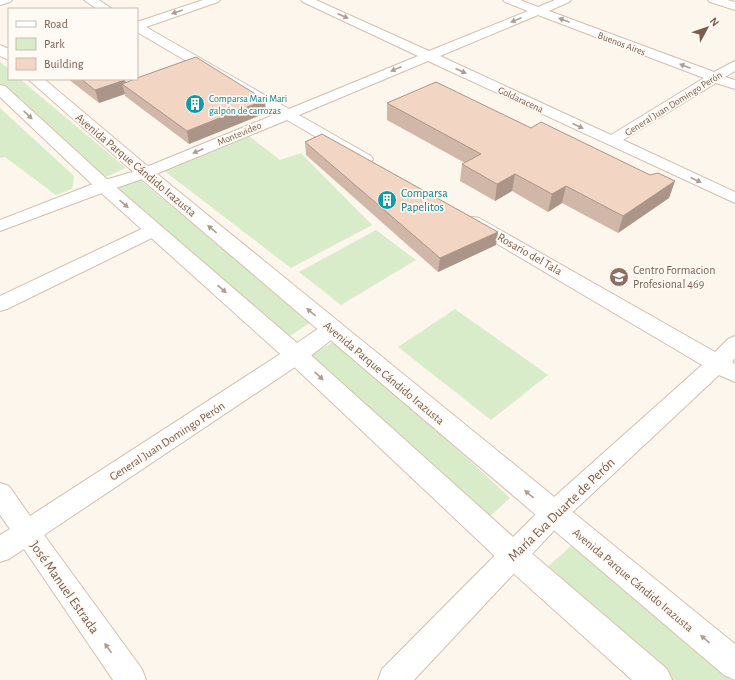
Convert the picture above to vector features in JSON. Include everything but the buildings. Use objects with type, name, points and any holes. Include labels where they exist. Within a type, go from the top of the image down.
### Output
[{"type":"main road","points":[[0,49],[8,55]]},
{"type":"main road","name":"Avenida Parque Cándido Irazusta","points":[[37,80],[145,173],[735,664]]},
{"type":"main road","points":[[0,89],[104,186],[296,355],[512,554],[656,680]]},
{"type":"street","points":[[0,2],[6,0]]},
{"type":"street","points":[[90,0],[104,8]]},
{"type":"street","points":[[138,26],[214,0]]},
{"type":"street","name":"Goldaracena","points":[[307,0],[735,198]]},
{"type":"street","name":"Buenos Aires","points":[[509,0],[735,85]]},
{"type":"street","name":"Montevideo","points":[[0,226],[104,186],[145,173],[287,113],[565,0]]},
{"type":"street","points":[[714,0],[735,6]]},
{"type":"street","points":[[138,27],[376,165]]},
{"type":"street","name":"General Juan Domingo Perón","points":[[611,141],[735,65]]},
{"type":"street","name":"Rosario del Tala","points":[[458,213],[726,369]]},
{"type":"street","points":[[0,304],[154,230]]},
{"type":"street","name":"General Juan Domingo Perón","points":[[0,550],[296,355],[332,329]]},
{"type":"street","name":"María Eva Duarte de Perón","points":[[393,680],[512,554],[553,514],[726,369],[735,344]]},
{"type":"street","name":"José Manuel Estrada","points":[[0,494],[131,680]]},
{"type":"green space","points":[[0,62],[8,68],[8,80],[21,80],[126,168],[103,178],[0,88]]},
{"type":"green space","points":[[0,108],[74,176],[72,189],[56,195],[5,157],[0,158]]},
{"type":"green space","points":[[248,135],[280,160],[301,153],[372,225],[291,268],[163,170]]},
{"type":"green space","points":[[140,180],[311,322],[287,338],[116,189]]},
{"type":"green space","points":[[376,230],[416,260],[341,305],[299,272]]},
{"type":"green space","points":[[455,309],[548,375],[491,420],[398,347]]},
{"type":"green space","points":[[334,342],[468,459],[510,498],[486,520],[309,356]]},
{"type":"green space","points":[[571,546],[731,680],[664,680],[541,573]]},
{"type":"place","name":"Comparsa Mari Mari galpón de carrozas","points":[[195,104]]},
{"type":"place","name":"Comparsa Papelitos","points":[[387,200]]},
{"type":"place","name":"Centro Formacion Profesional 469","points":[[619,277]]}]
